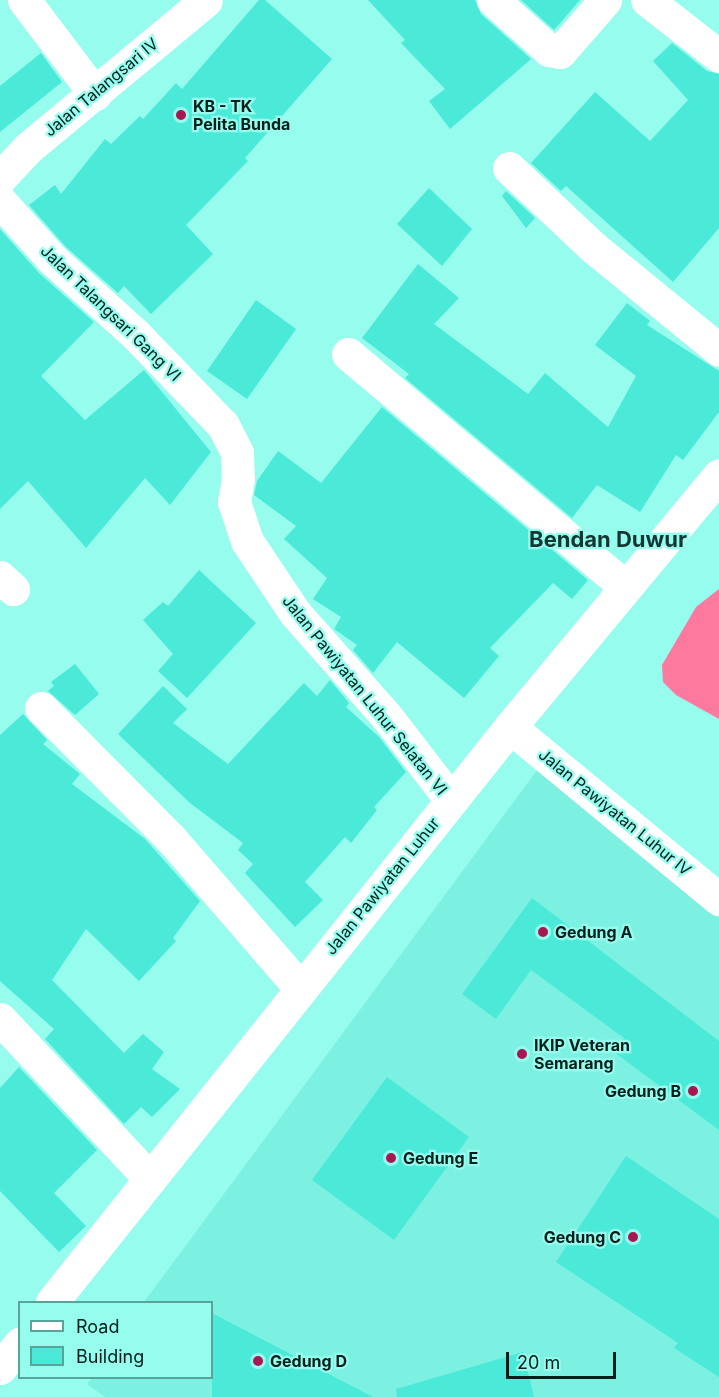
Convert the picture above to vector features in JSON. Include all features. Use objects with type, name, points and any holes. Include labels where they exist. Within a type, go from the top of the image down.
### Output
[{"type":"street","points":[[24,0],[95,94]]},
{"type":"street","name":"Jalan Talangsari IV","points":[[0,178],[28,148],[206,0]]},
{"type":"street","points":[[493,0],[549,50],[563,49],[605,0]]},
{"type":"street","points":[[647,0],[719,56]]},
{"type":"street","points":[[509,168],[594,248],[719,350]]},
{"type":"street","name":"Jalan Talangsari Gang VI","points":[[0,201],[52,259],[136,335],[223,425]]},
{"type":"street","points":[[348,354],[624,586]]},
{"type":"street","name":"Jalan Pawiyatan Luhur Selatan VI","points":[[223,425],[237,453],[238,479],[234,502],[247,541],[295,613],[387,717],[451,800]]},
{"type":"street","name":"Jalan Pawiyatan Luhur","points":[[53,1301],[451,800],[624,586],[719,475]]},
{"type":"street","points":[[40,708],[172,840],[300,988]]},
{"type":"street","name":"Jalan Pawiyatan Luhur IV","points":[[510,727],[719,899]]},
{"type":"street","points":[[0,1019],[150,1179]]},
{"type":"shaded area","points":[[719,589],[719,719],[676,695],[663,682],[662,665],[696,607]]},
{"type":"shaded area","name":"IKIP Veteran Semarang","points":[[552,750],[719,883],[719,1397],[105,1397],[87,1384],[91,1379],[213,1379],[213,1301],[145,1301]]},
{"type":"building","points":[[259,0],[265,0],[332,59],[245,158],[248,161],[186,225],[213,254],[151,314],[124,286],[118,293],[65,246],[29,205],[55,185],[61,194],[105,139],[111,144],[140,116],[143,119],[176,83],[182,89]]},
{"type":"building","points":[[368,0],[475,0],[481,14],[531,59],[450,129],[429,101],[445,89],[401,43],[405,40]]},
{"type":"building","points":[[521,0],[580,0],[554,30]]},
{"type":"building","points":[[672,43],[707,71],[719,74],[719,228],[673,282],[566,186],[561,191],[531,163],[595,92],[650,141],[688,100],[653,61]]},
{"type":"building","points":[[41,53],[62,82],[0,132],[0,86]]},
{"type":"building","points":[[429,188],[472,229],[442,266],[397,224]]},
{"type":"building","points":[[506,191],[535,218],[526,228],[502,196]]},
{"type":"building","points":[[0,229],[39,273],[94,322],[41,376],[85,420],[144,370],[211,452],[170,505],[145,478],[86,548],[28,481],[0,509]]},
{"type":"building","points":[[418,264],[459,298],[434,324],[528,394],[545,373],[608,427],[636,376],[595,345],[627,303],[650,321],[647,325],[719,371],[719,412],[683,460],[676,455],[640,512],[597,485],[572,518],[405,378],[409,374],[362,338]]},
{"type":"building","points":[[256,300],[296,329],[247,399],[207,371]]},
{"type":"building","points":[[382,407],[588,580],[572,599],[553,583],[490,648],[499,656],[464,698],[397,642],[373,673],[353,650],[357,645],[334,629],[341,617],[313,599],[327,578],[284,539],[296,526],[254,495],[257,481],[278,451],[321,483]]},
{"type":"building","points":[[199,570],[256,623],[187,698],[158,671],[173,654],[143,620],[163,602],[168,606]]},
{"type":"building","points":[[75,664],[99,694],[75,715],[48,691],[54,686],[51,682]]},
{"type":"building","points":[[330,680],[349,703],[346,707],[379,737],[406,772],[374,807],[377,810],[351,843],[345,837],[305,882],[323,900],[295,927],[245,873],[253,864],[238,850],[243,843],[190,803],[118,734],[163,686],[187,709],[173,723],[228,764],[304,683],[317,696]]},
{"type":"building","points":[[23,714],[47,740],[43,744],[80,774],[72,784],[145,839],[200,901],[173,938],[176,941],[139,981],[86,929],[52,980],[124,1053],[143,1034],[164,1052],[152,1069],[180,1089],[152,1117],[141,1107],[124,1124],[45,1039],[54,1029],[0,981],[0,735]]},
{"type":"building","points":[[532,898],[719,1041],[719,1130],[614,1052],[624,1038],[531,970],[496,1019],[462,994]]},
{"type":"building","points":[[19,1067],[97,1150],[54,1193],[86,1226],[59,1252],[0,1191],[0,1088]]},
{"type":"building","name":"Gedung E","points":[[387,1077],[469,1137],[394,1240],[312,1180]]},
{"type":"building","name":"Gedung C","points":[[626,1156],[719,1219],[719,1377],[674,1348],[678,1343],[556,1262]]},
{"type":"building","points":[[213,1314],[373,1397],[212,1397]]},
{"type":"building","points":[[523,1352],[534,1397],[397,1397],[396,1389]]},
{"type":"place","name":"KB - TK Pelita Bunda","points":[[181,115]]},
{"type":"place","name":"Gedung A","points":[[543,932]]},
{"type":"place","name":"IKIP Veteran Semarang","points":[[522,1054]]},
{"type":"place","name":"Gedung B","points":[[693,1091]]},
{"type":"place","name":"Gedung E","points":[[391,1158]]},
{"type":"place","name":"Gedung C","points":[[633,1237]]},
{"type":"place","name":"Gedung D","points":[[258,1361]]},
{"type":"district","name":"Bendan Duwur","points":[[608,540]]}]
